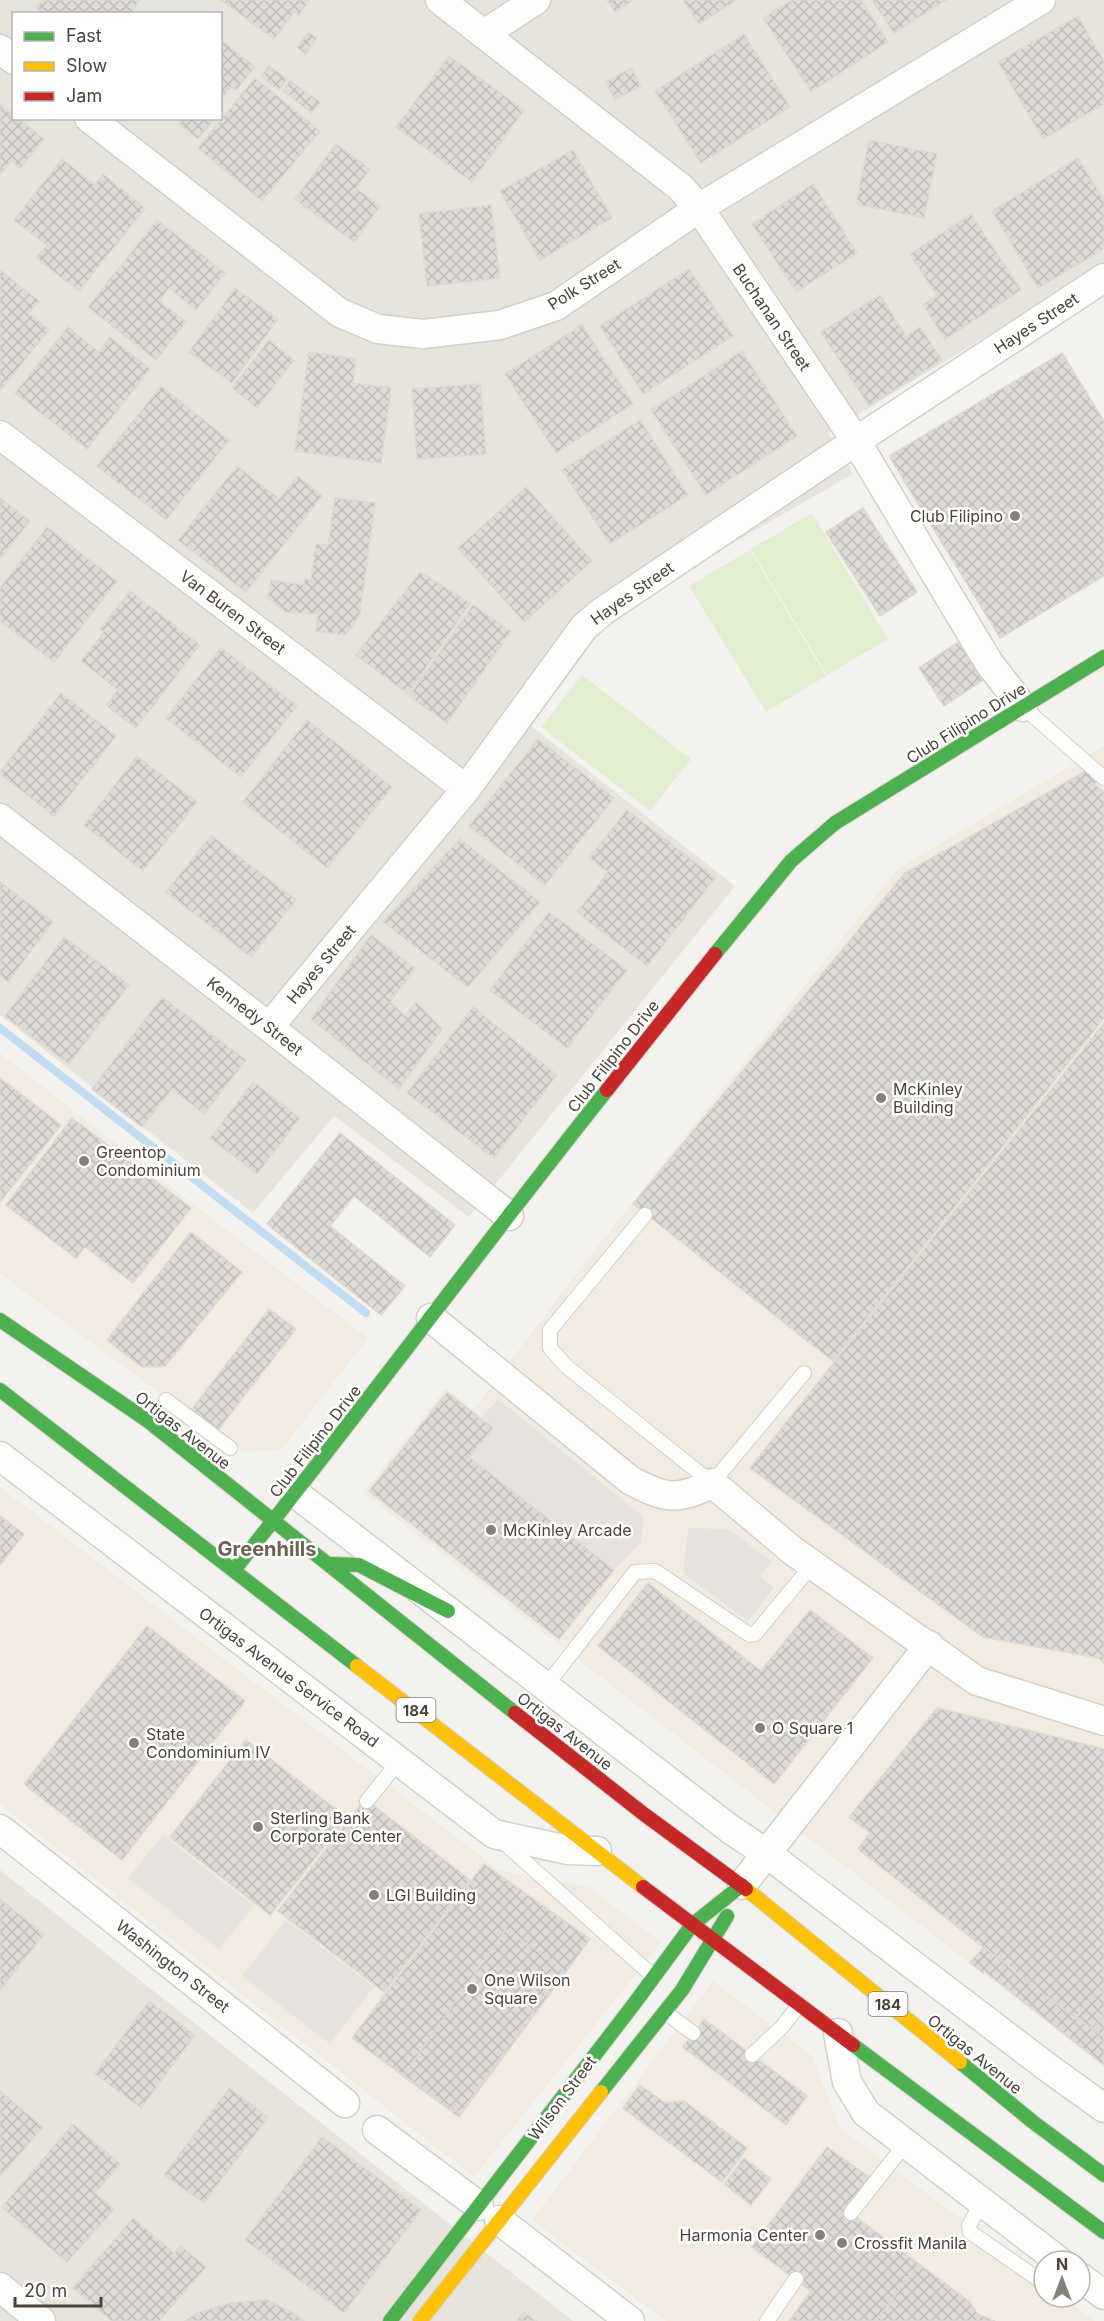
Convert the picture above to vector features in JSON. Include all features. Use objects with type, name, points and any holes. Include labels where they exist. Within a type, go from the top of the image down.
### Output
[{"type":"main road","name":"Club Filipino Drive","points":[[234,1570],[748,911],[791,861],[835,823],[1104,657]]},
{"type":"main road","name":"Ortigas Avenue","points":[[0,1320],[148,1420],[273,1522],[645,1815],[742,1885],[1033,2122],[1104,2175]]},
{"type":"main road","name":"184","points":[[0,1390],[714,1942],[1104,2232]]},
{"type":"main road","points":[[326,1564],[359,1565],[448,1611]]},
{"type":"main road","name":"Wilson Street","points":[[420,2321],[489,2213],[692,1925],[742,1885]]},
{"type":"main road","name":"Wilson Street","points":[[390,2321],[489,2213],[531,2178],[665,2012],[714,1942],[742,1885]]},
{"type":"street","name":"Buchanan Street","points":[[440,0],[680,187],[699,208],[856,441],[989,663],[1023,707]]},
{"type":"street","points":[[484,34],[536,0]]},
{"type":"street","name":"Polk Street","points":[[92,120],[340,313],[378,329],[423,334],[459,331],[500,325],[556,306],[699,208],[1041,0]]},
{"type":"street","points":[[0,49],[12,58]]},
{"type":"street","name":"Hayes Street","points":[[269,1026],[466,789],[584,627],[603,611],[856,441],[1104,279]]},
{"type":"street","name":"Van Buren Street","points":[[0,435],[466,789]]},
{"type":"street","name":"Kennedy Street","points":[[0,818],[269,1026],[509,1216]]},
{"type":"street","points":[[431,1318],[630,1480],[649,1491],[667,1497],[687,1496],[712,1483],[812,1565],[929,1645],[977,1681],[1104,1721]]},
{"type":"street","name":"Ortigas Avenue Service Road","points":[[0,1456],[495,1834],[568,1850],[597,1851]]},
{"type":"street","points":[[295,1493],[730,1829],[766,1853],[1104,2108]]},
{"type":"street","name":"Wilson Street","points":[[742,1885],[929,1645]]},
{"type":"street","name":"Washington Street","points":[[0,1829],[345,2103]]},
{"type":"street","points":[[838,2033],[848,2082],[866,2113],[1043,2249]]},
{"type":"street","points":[[377,2130],[630,2321]]},
{"type":"street","points":[[0,2287],[41,2321]]},
{"type":"lane","points":[[1023,707],[1104,778]]},
{"type":"lane","points":[[645,1215],[550,1330],[550,1348],[566,1366],[674,1455],[712,1483],[804,1373]]},
{"type":"lane","points":[[166,1400],[230,1448]]},
{"type":"lane","points":[[545,1687],[635,1572],[655,1571],[750,1635],[755,1635],[812,1565]]},
{"type":"lane","points":[[367,1801],[399,1761]]},
{"type":"lane","points":[[495,1834],[654,1978]]},
{"type":"lane","points":[[752,2055],[782,2027],[799,2005]]},
{"type":"lane","points":[[665,2012],[693,2033]]},
{"type":"lane","points":[[851,2213],[906,2144]]},
{"type":"lane","points":[[982,2201],[969,2226],[969,2232],[1032,2275]]},
{"type":"lane","points":[[767,2321],[796,2279]]},
{"type":"shaded area","points":[[0,0],[1104,0],[1104,264],[828,433],[853,474],[614,611],[531,726],[735,886],[469,1217],[334,1116],[253,1213],[0,1015]]},
{"type":"shaded area","points":[[1104,746],[1104,2067],[363,1493],[446,1388],[474,1409],[589,1257],[897,869]]},
{"type":"shaded area","points":[[0,1053],[368,1338],[281,1450],[241,1452],[0,1273]]},
{"type":"shaded area","points":[[498,1399],[644,1517],[641,1542],[614,1570],[469,1457],[492,1428],[481,1418]]},
{"type":"shaded area","points":[[0,1487],[499,1870],[588,1887],[661,1942],[474,2177],[0,1804]]},
{"type":"shaded area","points":[[688,1528],[728,1529],[772,1561],[760,1576],[774,1588],[748,1621],[683,1573]]},
{"type":"shaded area","points":[[163,1835],[254,1906],[219,1949],[128,1878]]},
{"type":"shaded area","points":[[0,1870],[573,2321],[0,2321]]},
{"type":"shaded area","points":[[286,1920],[374,1987],[330,2044],[242,1976]]},
{"type":"shaded area","points":[[713,1981],[812,2056],[840,2128],[1032,2273],[1032,2309],[1080,2309],[1095,2321],[666,2321],[532,2220]]},
{"type":"green space","points":[[812,513],[888,639],[827,675],[751,549]]},
{"type":"green space","points":[[750,550],[826,676],[766,712],[689,586]]},
{"type":"green space","points":[[582,675],[691,759],[650,811],[541,727]]},
{"type":"building","points":[[42,0],[140,0],[131,12],[41,12],[36,8]]},
{"type":"building","points":[[221,0],[310,0],[299,15],[295,11],[274,39]]},
{"type":"building","points":[[607,0],[633,0],[615,12]]},
{"type":"building","points":[[683,0],[736,0],[699,24]]},
{"type":"building","points":[[792,0],[861,0],[888,42],[811,92],[763,18]]},
{"type":"building","points":[[872,0],[946,0],[894,33]]},
{"type":"building","points":[[1078,16],[1104,61],[1104,104],[1043,139],[998,62]]},
{"type":"building","points":[[308,32],[317,38],[306,54],[297,48]]},
{"type":"building","points":[[744,34],[790,107],[701,163],[655,91]]},
{"type":"building","points":[[222,41],[255,67],[236,90],[231,87],[222,97]]},
{"type":"building","points":[[449,56],[524,110],[472,182],[396,127]]},
{"type":"building","points":[[269,66],[287,79],[279,90],[261,76]]},
{"type":"building","points":[[631,68],[641,86],[615,100],[606,82]]},
{"type":"building","points":[[255,78],[320,131],[262,201],[198,148]]},
{"type":"building","points":[[290,81],[320,102],[312,113],[283,91]]},
{"type":"building","points":[[0,105],[12,114],[12,120],[20,120],[44,139],[20,168],[11,161],[0,175]]},
{"type":"building","points":[[182,120],[213,120],[198,139],[179,124]]},
{"type":"building","points":[[869,140],[937,154],[924,218],[856,204]]},
{"type":"building","points":[[336,144],[370,169],[356,188],[380,206],[354,242],[295,199]]},
{"type":"building","points":[[573,150],[612,218],[540,260],[500,191]]},
{"type":"building","points":[[1078,158],[1104,200],[1104,249],[1038,288],[992,211]]},
{"type":"building","points":[[62,159],[95,185],[103,174],[145,208],[79,291],[36,258],[47,245],[14,220]]},
{"type":"building","points":[[813,184],[857,253],[796,292],[752,224]]},
{"type":"building","points":[[491,205],[500,278],[427,286],[419,214]]},
{"type":"building","points":[[971,214],[1021,290],[945,339],[923,305],[937,296],[910,254]]},
{"type":"building","points":[[157,220],[225,273],[196,310],[169,288],[159,301],[186,322],[156,360],[88,307]]},
{"type":"building","points":[[689,269],[733,336],[643,394],[600,326]]},
{"type":"building","points":[[0,270],[39,301],[29,313],[49,330],[0,391]]},
{"type":"building","points":[[235,288],[278,319],[232,383],[189,352]]},
{"type":"building","points":[[880,295],[906,336],[920,327],[942,360],[869,406],[821,332]]},
{"type":"building","points":[[582,325],[633,404],[556,453],[505,374]]},
{"type":"building","points":[[68,327],[99,352],[110,337],[150,369],[87,449],[15,393]]},
{"type":"building","points":[[269,340],[294,360],[257,408],[232,388]]},
{"type":"building","points":[[742,351],[797,436],[706,495],[651,410]]},
{"type":"building","points":[[309,352],[356,359],[353,383],[391,388],[381,463],[295,451]]},
{"type":"building","name":"Club Filipino","points":[[1062,353],[1104,421],[1104,576],[1000,638],[889,456]]},
{"type":"building","points":[[480,384],[486,454],[417,459],[412,389]]},
{"type":"building","points":[[161,386],[229,440],[166,520],[97,466]]},
{"type":"building","points":[[640,420],[688,495],[610,544],[562,470]]},
{"type":"building","points":[[237,466],[279,499],[298,476],[322,496],[246,592],[178,540]]},
{"type":"building","points":[[526,487],[592,561],[524,622],[458,548]]},
{"type":"building","points":[[0,498],[30,521],[0,559]]},
{"type":"building","points":[[335,498],[375,503],[360,613],[344,635],[316,631],[318,614],[286,612],[268,598],[271,580],[304,585],[305,579],[311,580],[316,544],[328,545]]},
{"type":"building","points":[[863,508],[917,592],[880,616],[826,532]]},
{"type":"building","points":[[47,527],[117,581],[54,662],[0,621],[0,588]]},
{"type":"building","points":[[420,572],[470,603],[408,694],[356,655]]},
{"type":"building","points":[[130,591],[200,645],[136,728],[106,705],[118,690],[81,661],[104,632],[100,629]]},
{"type":"building","points":[[473,605],[511,631],[447,723],[409,696]]},
{"type":"building","points":[[958,642],[983,680],[944,706],[919,668]]},
{"type":"building","points":[[221,648],[297,706],[241,777],[166,718]]},
{"type":"building","points":[[61,693],[116,736],[54,816],[0,772]]},
{"type":"building","points":[[307,720],[392,787],[327,868],[243,802]]},
{"type":"building","points":[[538,739],[614,798],[545,885],[469,826]]},
{"type":"building","points":[[137,756],[197,802],[143,871],[84,825]]},
{"type":"building","name":"McKinley Building","points":[[1086,771],[1097,782],[1094,784],[1104,792],[1104,1018],[833,1361],[633,1204],[905,873]]},
{"type":"building","points":[[627,810],[715,878],[647,966],[577,912],[608,872],[589,858]]},
{"type":"building","points":[[211,835],[296,900],[251,957],[166,892]]},
{"type":"building","points":[[460,839],[540,902],[468,987],[383,922]]},
{"type":"building","points":[[0,882],[53,922],[8,982],[0,976]]},
{"type":"building","points":[[549,912],[627,970],[567,1048],[490,990]]},
{"type":"building","points":[[371,935],[415,968],[390,1002],[405,1016],[416,1002],[442,1029],[399,1089],[311,1019]]},
{"type":"building","points":[[64,937],[129,985],[69,1064],[5,1016]]},
{"type":"building","points":[[162,997],[246,1060],[204,1114],[172,1089],[142,1127],[92,1089]]},
{"type":"building","points":[[473,1007],[557,1075],[494,1158],[407,1093]]},
{"type":"building","points":[[1104,1023],[1104,1663],[1098,1658],[983,1637],[750,1468]]},
{"type":"building","points":[[0,1078],[61,1125],[0,1202]]},
{"type":"building","points":[[253,1082],[300,1118],[257,1174],[210,1138]]},
{"type":"building","name":"Greentop Condominium","points":[[72,1118],[191,1208],[133,1283],[85,1247],[76,1258],[6,1205]]},
{"type":"building","points":[[340,1133],[455,1225],[430,1257],[354,1196],[330,1226],[405,1286],[381,1315],[267,1224]]},
{"type":"building","points":[[191,1232],[242,1272],[165,1366],[142,1367],[107,1340]]},
{"type":"building","points":[[269,1309],[296,1329],[218,1430],[191,1410]]},
{"type":"building","name":"McKinley Arcade","points":[[447,1392],[493,1428],[469,1457],[614,1570],[559,1639],[369,1491]]},
{"type":"building","points":[[0,1516],[24,1534],[0,1565]]},
{"type":"building","name":"O Square 1","points":[[648,1583],[761,1671],[810,1610],[873,1658],[774,1784],[598,1646]]},
{"type":"building","name":"State Condominium IV","points":[[147,1626],[245,1701],[122,1860],[24,1784]]},
{"type":"building","points":[[937,1708],[1104,1749],[1104,1983],[1075,2019],[858,1849],[870,1833],[849,1817]]},
{"type":"building","name":"Sterling Bank Corporate Center","points":[[246,1740],[347,1818],[270,1915],[170,1837]]},
{"type":"building","name":"LGI Building","points":[[365,1799],[470,1880],[384,1992],[278,1911]]},
{"type":"building","name":"One Wilson Square","points":[[484,1864],[590,1939],[459,2117],[352,2038]]},
{"type":"building","points":[[0,1899],[44,1934],[0,1990]]},
{"type":"building","points":[[506,1929],[563,1969],[460,2114],[404,2075]]},
{"type":"building","points":[[984,1947],[1063,2009],[1104,2037],[1104,2065],[984,1971],[983,1973],[970,1963]]},
{"type":"building","points":[[1104,1983],[1104,2015],[1093,2029],[1076,2018]]},
{"type":"building","points":[[149,2001],[195,2035],[141,2108],[95,2074]]},
{"type":"building","points":[[1104,2015],[1104,2037],[1093,2029]]},
{"type":"building","points":[[704,2019],[807,2096],[786,2125],[683,2047]]},
{"type":"building","points":[[640,2085],[665,2103],[684,2101],[747,2148],[722,2182],[623,2108]]},
{"type":"building","points":[[229,2088],[268,2117],[204,2203],[164,2175]]},
{"type":"building","points":[[0,2091],[43,2127],[0,2177]]},
{"type":"building","points":[[73,2124],[120,2164],[95,2193],[114,2209],[67,2262],[2,2207]]},
{"type":"building","points":[[322,2137],[421,2210],[344,2313],[245,2240]]},
{"type":"building","name":"Harmonia Center","points":[[827,2147],[869,2177],[845,2209],[919,2264],[875,2321],[789,2321],[811,2291],[752,2247]]},
{"type":"building","points":[[744,2158],[771,2179],[751,2205],[724,2184]]},
{"type":"building","points":[[133,2218],[174,2253],[181,2246],[206,2267],[159,2321],[112,2321],[73,2288]]},
{"type":"building","points":[[919,2264],[970,2302],[977,2314],[995,2321],[876,2321]]},
{"type":"building","points":[[267,2300],[304,2321],[185,2321],[197,2313],[231,2303]]},
{"type":"building","points":[[523,2312],[537,2321],[517,2321]]},
{"type":"waterway","points":[[0,1028],[366,1313]]},
{"type":"traffic: fast","points":[[715,954],[791,861],[835,823],[1104,657]]},
{"type":"traffic: fast","points":[[234,1570],[607,1090]]},
{"type":"traffic: fast","points":[[0,1320],[148,1421],[515,1713]]},
{"type":"traffic: fast","points":[[0,1390],[357,1666]]},
{"type":"traffic: fast","points":[[333,1564],[359,1565],[448,1611]]},
{"type":"traffic: fast","points":[[390,2321],[692,1925],[742,1885]]},
{"type":"traffic: fast","points":[[601,2092],[682,1990],[727,1916]]},
{"type":"traffic: fast","points":[[853,2045],[1104,2232]]},
{"type":"traffic: fast","points":[[960,2062],[1033,2122],[1104,2175]]},
{"type":"traffic: slow","points":[[357,1666],[643,1887]]},
{"type":"traffic: slow","points":[[746,1889],[960,2062]]},
{"type":"traffic: slow","points":[[420,2321],[601,2092]]},
{"type":"traffic: jam","points":[[607,1090],[715,954]]},
{"type":"traffic: jam","points":[[515,1713],[645,1815],[746,1889]]},
{"type":"traffic: jam","points":[[643,1887],[853,2045]]},
{"type":"place","name":"Club Filipino","points":[[1015,516]]},
{"type":"place","name":"McKinley Building","points":[[881,1098]]},
{"type":"place","name":"Greentop Condominium","points":[[84,1161]]},
{"type":"place","name":"McKinley Arcade","points":[[491,1530]]},
{"type":"place","name":"O Square 1","points":[[760,1728]]},
{"type":"place","name":"State Condominium IV","points":[[134,1743]]},
{"type":"place","name":"Sterling Bank Corporate Center","points":[[258,1827]]},
{"type":"place","name":"LGI Building","points":[[374,1895]]},
{"type":"place","name":"One Wilson Square","points":[[472,1989]]},
{"type":"place","name":"Harmonia Center","points":[[820,2235]]},
{"type":"place","name":"Crossfit Manila","points":[[842,2243]]},
{"type":"district","name":"Greenhills","points":[[267,1549]]}]
